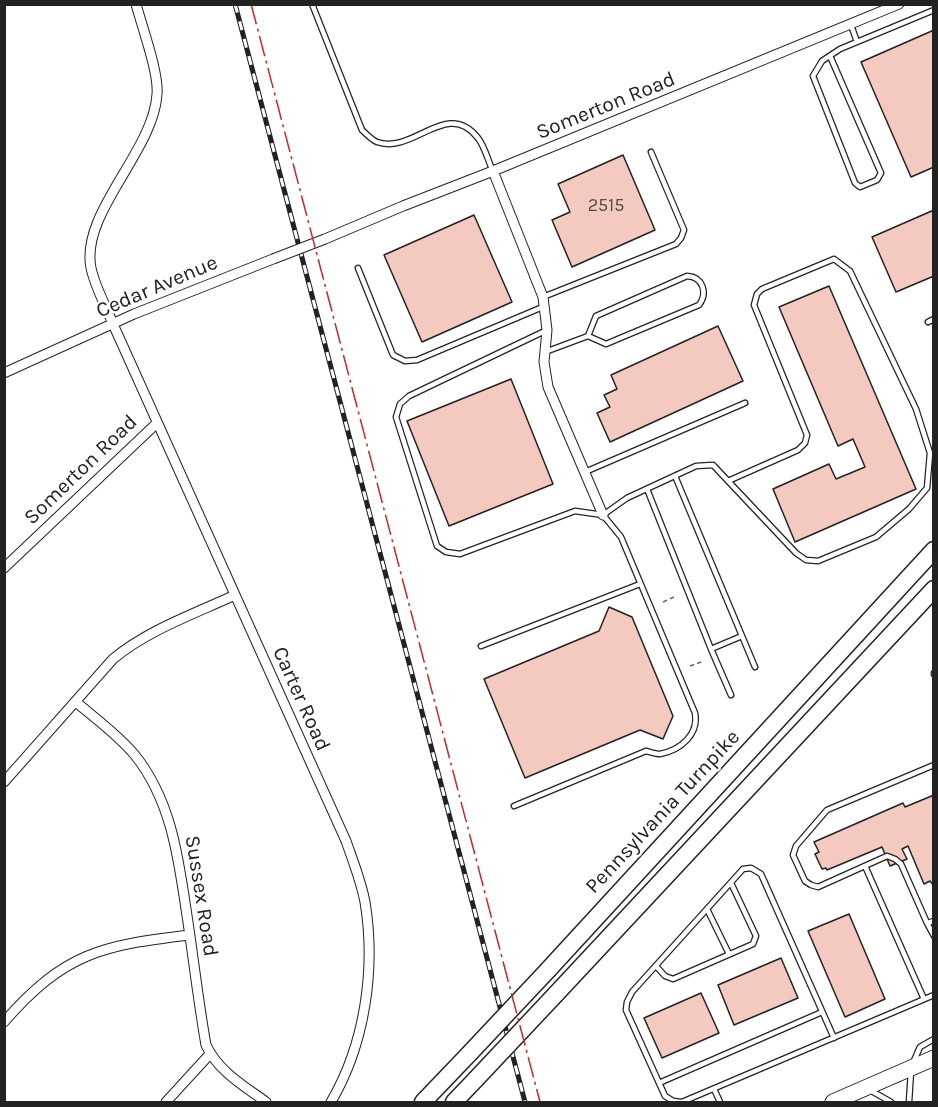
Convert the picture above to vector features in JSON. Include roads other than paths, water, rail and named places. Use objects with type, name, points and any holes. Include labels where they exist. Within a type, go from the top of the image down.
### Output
[{"type":"highway","name":"Pennsylvania Turnpike","points":[[423,1102],[548,970],[933,550]]},
{"type":"highway","points":[[454,1102],[933,589]]},
{"type":"main road","points":[[833,1102],[933,1058]]},
{"type":"street","name":"Carter Road","points":[[136,4],[158,92],[153,118],[99,220],[91,246],[91,268],[157,423],[346,841],[364,900],[368,930],[368,966],[363,1017],[351,1061],[331,1102]]},
{"type":"street","name":"Somerton Road","points":[[325,239],[899,4]]},
{"type":"street","points":[[493,171],[544,302],[547,330],[544,362],[548,387],[603,514]]},
{"type":"street","name":"Cedar Avenue","points":[[4,373],[113,324],[325,239]]},
{"type":"street","name":"Somerton Road","points":[[4,568],[157,423]]},
{"type":"street","points":[[4,782],[122,652],[144,638],[235,596]]},
{"type":"street","name":"Sussex Road","points":[[76,702],[135,755],[169,818],[175,840],[203,1029],[210,1054],[227,1073],[266,1102]]},
{"type":"street","points":[[4,1022],[48,978],[81,958],[116,945],[190,935]]},
{"type":"street","points":[[166,1102],[210,1054]]},
{"type":"lane","points":[[312,4],[362,130],[376,142],[394,144],[451,122],[467,126],[480,140],[493,171]]},
{"type":"lane","points":[[830,56],[881,173],[877,180],[860,187],[855,183],[813,76],[822,62],[830,56],[933,10]]},
{"type":"lane","points":[[851,25],[857,42]]},
{"type":"lane","points":[[358,268],[393,355],[405,361],[417,360],[676,244],[684,230],[651,152]]},
{"type":"lane","points":[[547,330],[409,396],[400,404],[396,417],[437,546],[446,552],[460,554],[575,511],[603,514],[627,498],[696,466],[713,465],[728,481],[796,553],[806,560],[818,561],[876,537],[909,509],[927,488],[930,453],[916,409],[850,271],[834,259],[762,288],[757,294],[754,305],[807,435],[805,442],[798,450],[728,481]]},
{"type":"lane","points":[[545,352],[588,336],[606,344],[699,305],[704,299],[704,291],[699,280],[694,276],[687,276],[596,316],[588,336]]},
{"type":"lane","points":[[585,472],[745,403]]},
{"type":"lane","points":[[675,476],[755,667]]},
{"type":"lane","points":[[647,489],[731,695]]},
{"type":"lane","points":[[514,806],[645,751],[660,754],[684,744],[693,733],[697,722],[621,537],[603,514]]},
{"type":"lane","points":[[481,646],[640,584]]},
{"type":"lane","points":[[711,649],[742,636]]},
{"type":"lane","points":[[933,765],[827,810],[796,846],[793,855],[805,881],[818,886],[887,856],[895,859],[901,864],[933,936]]},
{"type":"lane","points":[[865,866],[924,999]]},
{"type":"lane","points":[[834,1038],[760,874],[751,868],[743,869],[632,992],[627,1002],[626,1010],[665,1096],[673,1101],[682,1102],[834,1038],[933,995]]},
{"type":"lane","points":[[656,966],[665,976],[673,979],[753,944],[756,936],[731,883]]},
{"type":"lane","points":[[707,909],[729,954]]},
{"type":"lane","points":[[927,923],[933,921]]},
{"type":"lane","points":[[659,1083],[822,1012]]},
{"type":"lane","points":[[909,1102],[911,1068],[920,1047],[933,1039]]},
{"type":"lane","points":[[866,1088],[891,1102]]},
{"type":"lane","points":[[714,1089],[720,1102]]},
{"type":"railway","points":[[235,4],[525,1102]]}]
